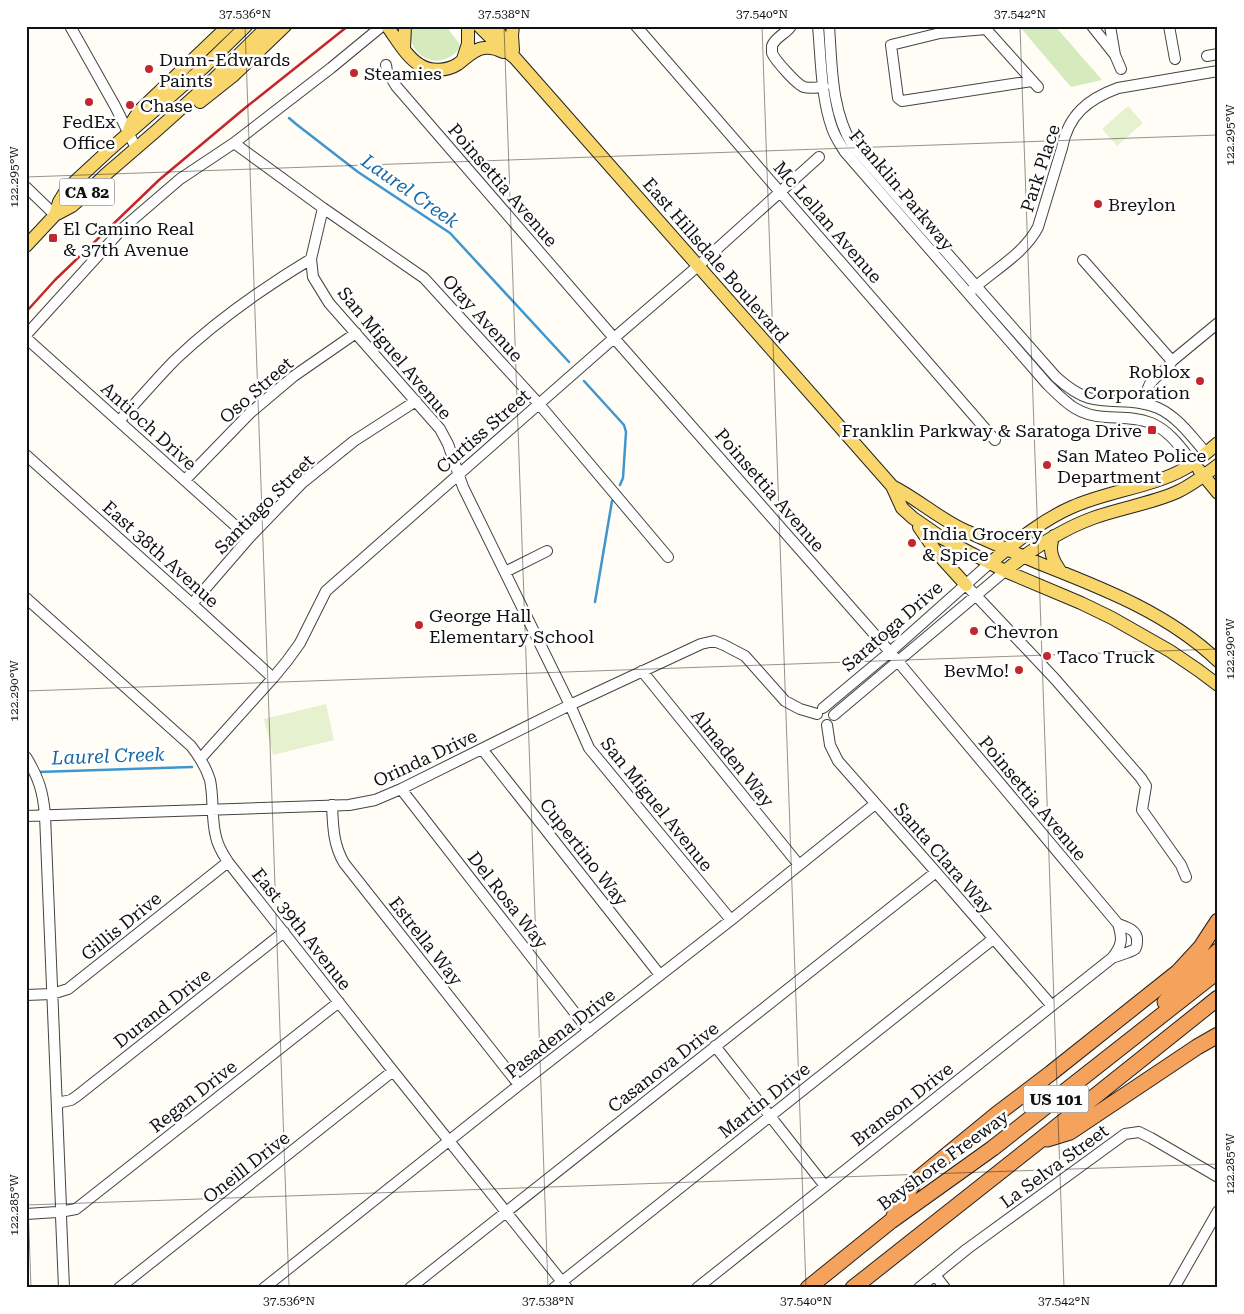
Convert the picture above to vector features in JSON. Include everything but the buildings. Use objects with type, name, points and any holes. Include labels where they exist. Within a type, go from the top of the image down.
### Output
[{"type":"highway","points":[[891,1221],[914,1182],[1178,972],[1201,947],[1218,921]]},
{"type":"highway","points":[[1122,1047],[1218,951]]},
{"type":"highway","name":"Bayshore Freeway","points":[[808,1288],[891,1221],[993,1148],[1218,971]]},
{"type":"highway","name":"US 101","points":[[853,1288],[1218,998]]},
{"type":"highway","points":[[1039,1141],[1070,1132],[1218,1035]]},
{"type":"main road","points":[[129,133],[132,122],[139,111],[228,26]]},
{"type":"main road","name":"CA 82","points":[[56,215],[59,202],[68,189],[204,67],[246,26]]},
{"type":"main road","name":"CA 82","points":[[26,246],[56,215],[72,206],[226,68],[268,26]]},
{"type":"main road","points":[[156,131],[220,86],[285,26]]},
{"type":"main road","points":[[387,26],[412,59],[419,65],[427,68],[436,70],[446,69],[479,49],[485,48],[496,49],[514,58]]},
{"type":"main road","points":[[404,48],[405,26]]},
{"type":"main road","points":[[463,59],[468,44],[468,26]]},
{"type":"main road","name":"East Hillsdale Boulevard","points":[[479,26],[514,58],[698,266],[892,486],[902,508],[913,518],[942,538],[990,563],[1096,610],[1126,626],[1170,651],[1218,686]]},
{"type":"main road","name":"East Hillsdale Boulevard","points":[[495,26],[514,58]]},
{"type":"main road","points":[[514,26],[512,35],[514,58]]},
{"type":"main road","name":"Saratoga Drive","points":[[990,563],[1045,521],[1070,507],[1183,470],[1218,443]]},
{"type":"main road","points":[[1206,453],[1218,465]]},
{"type":"main road","points":[[1193,463],[1218,493]]},
{"type":"main road","name":"Saratoga Drive","points":[[1005,570],[1054,536],[1098,516],[1190,486],[1218,465]]},
{"type":"main road","name":"East Hillsdale Boulevard","points":[[892,486],[907,494],[950,524],[1106,590],[1151,612],[1201,645],[1218,661]]},
{"type":"main road","points":[[913,518],[937,552],[966,585]]},
{"type":"main road","points":[[1054,536],[1051,542],[1054,562],[1061,572]]},
{"type":"street","points":[[70,26],[136,148]]},
{"type":"street","points":[[26,337],[123,228],[180,179],[234,143],[382,26]]},
{"type":"street","name":"Mc Lellan Avenue","points":[[636,26],[995,440]]},
{"type":"street","points":[[791,26],[789,30],[774,42],[772,52],[774,57],[797,83],[804,87],[824,87]]},
{"type":"street","name":"Franklin Parkway","points":[[818,26],[829,119],[832,129],[845,152],[963,278]]},
{"type":"street","name":"Franklin Parkway","points":[[829,26],[837,101],[842,125],[847,136],[853,146],[963,278]]},
{"type":"street","points":[[1092,26],[1115,56],[1121,69]]},
{"type":"street","points":[[1110,26],[1115,56]]},
{"type":"street","points":[[1169,26],[1175,59]]},
{"type":"street","points":[[986,29],[1035,84],[902,101],[898,98],[891,45],[940,30],[986,29]]},
{"type":"street","points":[[1206,56],[1218,54]]},
{"type":"street","name":"Poinsettia Avenue","points":[[386,65],[387,71],[396,86],[614,338],[898,661],[1118,924],[1122,941]]},
{"type":"street","name":"Park Place","points":[[968,293],[1016,254],[1033,237],[1038,227],[1064,137],[1080,111],[1090,101],[1118,88],[1218,72]]},
{"type":"street","name":"Otay Avenue","points":[[234,143],[424,278],[539,404],[668,557]]},
{"type":"street","name":"Curtiss Street","points":[[201,758],[274,678],[300,643],[326,591],[698,266],[819,157]]},
{"type":"street","points":[[26,187],[56,215]]},
{"type":"street","name":"San Miguel Avenue","points":[[323,208],[311,259],[313,277],[329,303],[440,429],[448,444],[463,487],[570,705],[589,748],[731,920]]},
{"type":"street","points":[[119,421],[176,360],[214,326],[269,284],[311,259]]},
{"type":"street","points":[[1083,260],[1172,361]]},
{"type":"street","points":[[963,278],[977,286],[1066,386],[1088,398],[1138,402],[1163,411],[1176,420],[1206,453]]},
{"type":"street","points":[[963,278],[968,293],[1065,402],[1087,414],[1129,418],[1151,423],[1169,434],[1193,463]]},
{"type":"street","points":[[1148,405],[1149,386],[1170,366],[1172,361],[1218,323]]},
{"type":"street","name":"Oso Street","points":[[185,480],[250,413],[294,376],[356,333]]},
{"type":"street","name":"Antioch Drive","points":[[26,337],[249,538]]},
{"type":"street","name":"Santiago Street","points":[[192,604],[249,538],[302,483],[354,441],[416,401]]},
{"type":"street","name":"East 38th Avenue","points":[[26,455],[274,678]]},
{"type":"street","points":[[505,572],[547,551]]},
{"type":"street","name":"Saratoga Drive","points":[[820,711],[990,563]]},
{"type":"street","name":"Saratoga Drive","points":[[834,715],[1005,570]]},
{"type":"street","points":[[966,585],[1055,679],[1141,778],[1146,786],[1142,810],[1181,865],[1186,878]]},
{"type":"street","name":"East 39th Avenue","points":[[26,598],[191,746],[201,758],[209,778],[214,810],[215,836],[219,848],[228,862],[507,1212],[561,1286]]},
{"type":"street","name":"Orinda Drive","points":[[26,816],[349,805],[375,800],[400,790],[642,671],[701,644],[714,641],[745,656],[785,701],[800,709],[820,711]]},
{"type":"street","name":"Almaden Way","points":[[642,671],[799,865]]},
{"type":"street","points":[[830,709],[834,715],[832,721],[827,725],[819,722],[820,711],[830,709]]},
{"type":"street","name":"Santa Clara Way","points":[[827,725],[830,745],[838,761],[1052,1006]]},
{"type":"street","name":"Cupertino Way","points":[[482,750],[660,975]]},
{"type":"street","points":[[29,762],[40,782],[44,798],[64,1288]]},
{"type":"street","name":"Del Rosa Way","points":[[400,790],[589,1030]]},
{"type":"street","name":"Pasadena Drive","points":[[264,1288],[519,1085],[731,920],[875,804]]},
{"type":"street","name":"Estrella Way","points":[[332,805],[333,834],[344,863],[519,1085]]},
{"type":"street","name":"Gillis Drive","points":[[26,995],[52,994],[68,989],[228,862]]},
{"type":"street","name":"Casanova Drive","points":[[410,1288],[936,872]]},
{"type":"street","points":[[1112,958],[1135,948],[1138,939],[1134,931],[1118,924]]},
{"type":"street","name":"Durand Drive","points":[[56,1103],[71,1100],[77,1096],[284,932]]},
{"type":"street","name":"Martin Drive","points":[[561,1286],[771,1115],[994,939]]},
{"type":"street","name":"Branson Drive","points":[[697,1288],[1112,958],[1122,941]]},
{"type":"street","name":"Regan Drive","points":[[26,1214],[76,1209],[339,1002]]},
{"type":"street","points":[[715,1046],[825,1186]]},
{"type":"street","name":"Oneill Drive","points":[[119,1288],[393,1071]]},
{"type":"street","name":"La Selva Street","points":[[919,1288],[967,1249],[1125,1134],[1139,1132],[1218,1177]]},
{"type":"street","points":[[1174,1288],[1218,1211]]},
{"type":"street","points":[[935,1275],[945,1288]]},
{"type":"green space","points":[[410,26],[446,26],[461,46],[453,55],[445,59],[436,61],[427,59],[414,47],[410,37]]},
{"type":"green space","points":[[1019,26],[1055,26],[1102,80],[1071,87]]},
{"type":"green space","points":[[1128,106],[1143,123],[1117,146],[1102,129]]},
{"type":"green space","points":[[326,704],[334,740],[273,755],[264,719]]},
{"type":"waterway","name":"Laurel Creek","points":[[289,118],[358,172],[450,233],[569,362]]},
{"type":"waterway","name":"Laurel Creek","points":[[584,381],[624,425],[626,432],[623,478],[620,485]]},
{"type":"waterway","name":"Laurel Creek","points":[[595,602],[612,501]]},
{"type":"waterway","name":"Laurel Creek","points":[[38,772],[192,767]]},
{"type":"railway","points":[[26,312],[55,280],[159,180],[348,26]]},
{"type":"place","name":"Dunn-Edwards Paints","points":[[149,69]]},
{"type":"place","name":"Steamies","points":[[354,73]]},
{"type":"place","name":"FedEx Office","points":[[89,102]]},
{"type":"place","name":"Chase","points":[[130,105]]},
{"type":"place","name":"Breylon","points":[[1098,204]]},
{"type":"place","name":"El Camino Real & 37th Avenue","points":[[53,238]]},
{"type":"place","name":"Roblox Corporation","points":[[1200,381]]},
{"type":"place","name":"Franklin Parkway & Saratoga Drive","points":[[1152,430]]},
{"type":"place","name":"San Mateo Police Department","points":[[1047,465]]},
{"type":"place","name":"India Grocery & Spice","points":[[912,543]]},
{"type":"place","name":"George Hall Elementary School","points":[[419,625]]},
{"type":"place","name":"Chevron","points":[[974,631]]},
{"type":"place","name":"Taco Truck","points":[[1047,656]]},
{"type":"place","name":"BevMo!","points":[[1019,670]]}]
